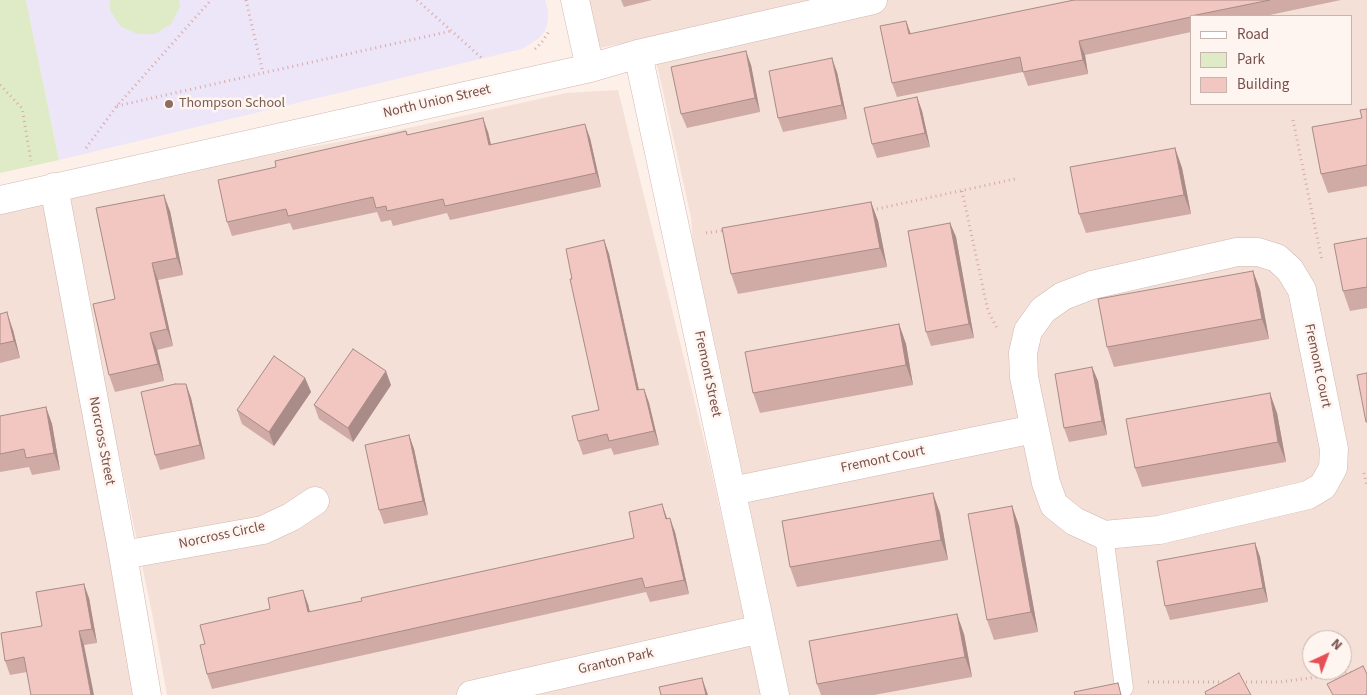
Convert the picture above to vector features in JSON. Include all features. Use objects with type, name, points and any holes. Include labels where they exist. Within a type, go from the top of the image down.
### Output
[{"type":"street","points":[[575,0],[590,68]]},
{"type":"street","name":"North Union Street","points":[[0,200],[590,68],[638,54],[873,0]]},
{"type":"street","name":"Fremont Street","points":[[638,54],[775,695]]},
{"type":"street","name":"Norcross Street","points":[[45,190],[122,555],[147,695]]},
{"type":"street","name":"Fremont Court","points":[[1237,252],[1258,252],[1277,258],[1290,270],[1302,290],[1334,449],[1334,468],[1323,486],[1308,495],[1160,530],[1104,536],[1074,521],[1054,505],[1046,484],[1034,429],[1024,377],[1023,353],[1028,331],[1042,310],[1063,296],[1092,285],[1237,252]]},
{"type":"street","name":"Fremont Court","points":[[732,491],[1034,429]]},
{"type":"street","name":"Norcross Circle","points":[[122,555],[262,530],[291,516],[314,501]]},
{"type":"street","name":"Granton Park","points":[[471,695],[761,629]]},
{"type":"lane","points":[[1104,536],[1124,688]]},
{"type":"path","points":[[82,154],[116,107],[211,0]]},
{"type":"path","points":[[246,0],[263,73]]},
{"type":"path","points":[[418,0],[486,62]]},
{"type":"path","points":[[527,52],[535,49],[542,42],[552,25]]},
{"type":"path","points":[[116,107],[451,31]]},
{"type":"path","points":[[0,85],[22,108],[45,190]]},
{"type":"path","points":[[865,211],[1015,179]]},
{"type":"path","points":[[962,191],[988,311],[1001,336]]},
{"type":"path","points":[[678,236],[727,230]]},
{"type":"path","points":[[1240,682],[1280,682],[1357,671]]},
{"type":"path","points":[[1124,688],[1150,681],[1230,682]]},
{"type":"shaded area","name":"Thompson School","points":[[26,0],[545,0],[548,21],[545,31],[538,39],[522,49],[59,160]]},
{"type":"shaded area","points":[[588,0],[1367,0],[1367,695],[789,695],[693,245],[691,217],[651,38],[599,48]]},
{"type":"shaded area","points":[[618,90],[709,460],[761,695],[167,695],[108,402],[69,193],[385,133],[566,93]]},
{"type":"shaded area","points":[[48,203],[136,695],[0,695],[0,214]]},
{"type":"green space","points":[[0,0],[26,0],[59,160],[0,173]]},
{"type":"green space","points":[[110,0],[179,0],[180,7],[171,24],[155,34],[137,34],[120,26],[110,10]]},
{"type":"building","points":[[1074,0],[1270,0],[1190,15],[1190,17],[1079,41],[1083,60],[1023,72],[1020,57],[892,83],[880,26],[906,21],[909,34]]},
{"type":"building","points":[[746,51],[755,98],[681,114],[671,67]]},
{"type":"building","points":[[832,58],[842,105],[778,118],[769,71]]},
{"type":"building","points":[[917,97],[925,133],[872,144],[864,108]]},
{"type":"building","points":[[1367,109],[1367,165],[1321,174],[1312,127],[1362,118],[1360,110]]},
{"type":"building","points":[[483,118],[489,145],[585,124],[596,173],[445,206],[443,199],[387,211],[386,206],[376,208],[373,197],[288,216],[286,209],[227,222],[218,180],[276,167],[275,161],[406,131],[407,135]]},
{"type":"building","points":[[1175,148],[1184,195],[1079,214],[1070,167]]},
{"type":"building","points":[[164,195],[177,258],[152,263],[167,329],[150,333],[158,364],[109,375],[93,304],[115,299],[96,208]]},
{"type":"building","points":[[871,202],[880,248],[731,274],[722,228]]},
{"type":"building","points":[[950,223],[969,324],[926,332],[908,231]]},
{"type":"building","points":[[1367,238],[1367,287],[1343,291],[1334,244]]},
{"type":"building","points":[[604,240],[637,390],[644,389],[654,431],[609,441],[607,434],[578,441],[572,416],[599,410],[570,279],[572,279],[566,249]]},
{"type":"building","points":[[1253,271],[1262,319],[1107,347],[1098,299]]},
{"type":"building","points":[[7,312],[14,341],[0,344],[0,314]]},
{"type":"building","points":[[899,324],[906,365],[753,393],[745,352]]},
{"type":"building","points":[[353,349],[386,371],[348,428],[314,405]]},
{"type":"building","points":[[274,356],[305,378],[269,432],[237,410]]},
{"type":"building","points":[[1092,367],[1102,421],[1064,428],[1055,374]]},
{"type":"building","points":[[1367,373],[1367,422],[1366,422],[1357,375]]},
{"type":"building","points":[[175,384],[186,384],[200,445],[155,455],[141,392]]},
{"type":"building","points":[[1270,393],[1278,442],[1135,468],[1126,419]]},
{"type":"building","points":[[46,407],[54,453],[26,458],[24,449],[0,454],[0,416]]},
{"type":"building","points":[[409,435],[423,501],[379,510],[365,445]]},
{"type":"building","points":[[933,493],[941,540],[790,567],[782,521]]},
{"type":"building","points":[[662,504],[666,519],[670,518],[684,580],[645,588],[642,578],[207,674],[200,645],[205,644],[200,625],[270,609],[268,598],[303,590],[308,612],[362,601],[361,598],[634,538],[629,512]]},
{"type":"building","points":[[1012,506],[1031,612],[987,620],[968,514]]},
{"type":"building","points":[[1255,543],[1263,588],[1165,606],[1157,561]]},
{"type":"building","points":[[84,584],[92,629],[79,631],[91,695],[31,695],[24,657],[5,661],[1,633],[42,626],[36,592]]},
{"type":"building","points":[[957,614],[965,657],[817,684],[809,641]]},
{"type":"building","points":[[1363,666],[1367,674],[1367,695],[1333,695],[1327,684],[1335,680],[1352,680],[1352,672]]},
{"type":"building","points":[[1239,673],[1251,695],[1206,695],[1205,692]]},
{"type":"building","points":[[702,678],[706,695],[661,695],[659,687]]},
{"type":"building","points":[[1118,683],[1121,695],[1075,695],[1074,692]]},
{"type":"place","name":"Thompson School","points":[[169,104]]}]
